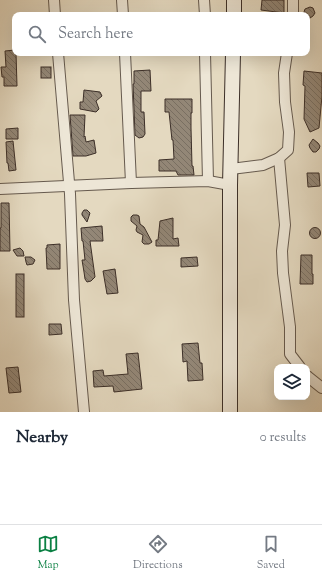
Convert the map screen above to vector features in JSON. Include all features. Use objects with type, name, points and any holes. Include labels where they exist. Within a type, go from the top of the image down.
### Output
[{"type":"main road","points":[[234,0],[234,12]]},
{"type":"main road","points":[[230,412],[230,184],[233,56]]},
{"type":"street","points":[[54,0],[55,12]]},
{"type":"street","points":[[122,0],[123,12]]},
{"type":"street","points":[[204,0],[205,12]]},
{"type":"street","points":[[293,0],[293,12]]},
{"type":"street","points":[[58,56],[69,186],[74,300],[84,412]]},
{"type":"street","points":[[125,56],[132,183]]},
{"type":"street","points":[[205,56],[208,181]]},
{"type":"street","points":[[231,169],[263,165],[279,158],[288,150],[290,132],[285,102],[284,73],[287,56]]},
{"type":"street","points":[[279,158],[285,225],[282,251],[283,273],[290,327],[290,354],[298,364]]},
{"type":"street","points":[[0,189],[208,181],[230,184]]},
{"type":"street","points":[[310,378],[322,388]]},
{"type":"building","points":[[262,0],[284,0],[284,12],[261,10]]},
{"type":"building","points":[[310,7],[313,8],[315,13],[310,18],[310,12],[304,12],[305,9]]},
{"type":"building","points":[[12,50],[12,56],[16,56],[17,86],[4,86],[4,77],[2,77],[1,67],[6,67],[5,51]]},
{"type":"building","points":[[41,67],[51,67],[51,78],[41,78]]},
{"type":"building","points":[[150,70],[151,91],[141,91],[141,112],[144,112],[145,134],[143,137],[139,138],[135,135],[133,84],[134,71]]},
{"type":"building","points":[[304,71],[322,73],[322,96],[319,128],[310,132],[304,119]]},
{"type":"building","points":[[84,90],[100,92],[102,96],[96,101],[99,109],[96,112],[80,109],[80,102],[83,102]]},
{"type":"building","points":[[165,99],[192,99],[192,166],[194,175],[178,175],[176,171],[159,171],[159,160],[174,159],[169,112],[165,112]]},
{"type":"building","points":[[70,115],[85,115],[84,137],[85,136],[86,142],[94,140],[96,153],[86,156],[73,156]]},
{"type":"building","points":[[18,128],[18,139],[6,139],[6,129]]},
{"type":"building","points":[[313,139],[320,146],[316,152],[313,152],[309,145]]},
{"type":"building","points":[[13,141],[16,170],[9,171],[6,142]]},
{"type":"building","points":[[307,173],[319,173],[320,186],[308,187]]},
{"type":"building","points":[[1,203],[9,203],[10,251],[0,251]]},
{"type":"building","points":[[84,210],[87,210],[90,213],[87,222],[82,215]]},
{"type":"building","points":[[133,215],[139,216],[140,224],[144,227],[152,242],[149,244],[144,244],[142,242],[143,235],[137,232],[137,226],[131,221],[131,217]]},
{"type":"building","points":[[173,218],[173,239],[178,238],[179,246],[156,246],[160,221]]},
{"type":"building","points":[[102,226],[103,241],[90,241],[95,277],[91,281],[87,282],[85,279],[82,260],[85,260],[81,228]]},
{"type":"building","points":[[313,228],[317,228],[319,229],[319,237],[313,238],[310,235],[310,231]]},
{"type":"building","points":[[60,244],[60,269],[47,269],[47,245]]},
{"type":"building","points":[[20,248],[23,251],[24,256],[17,256],[13,250]]},
{"type":"building","points":[[301,255],[312,255],[313,284],[300,284]]},
{"type":"building","points":[[25,257],[31,257],[35,260],[33,264],[27,265]]},
{"type":"building","points":[[197,257],[198,266],[181,267],[181,258]]},
{"type":"building","points":[[115,269],[118,293],[107,294],[103,271]]},
{"type":"building","points":[[16,274],[24,274],[24,317],[16,317]]},
{"type":"building","points":[[49,324],[61,324],[62,334],[49,335]]},
{"type":"building","points":[[198,343],[200,363],[202,363],[203,380],[188,381],[187,361],[183,362],[182,344]]},
{"type":"building","points":[[138,353],[142,389],[114,392],[113,386],[94,387],[93,371],[103,370],[104,376],[128,374],[126,354]]},
{"type":"building","points":[[18,367],[21,392],[9,393],[6,368]]}]
